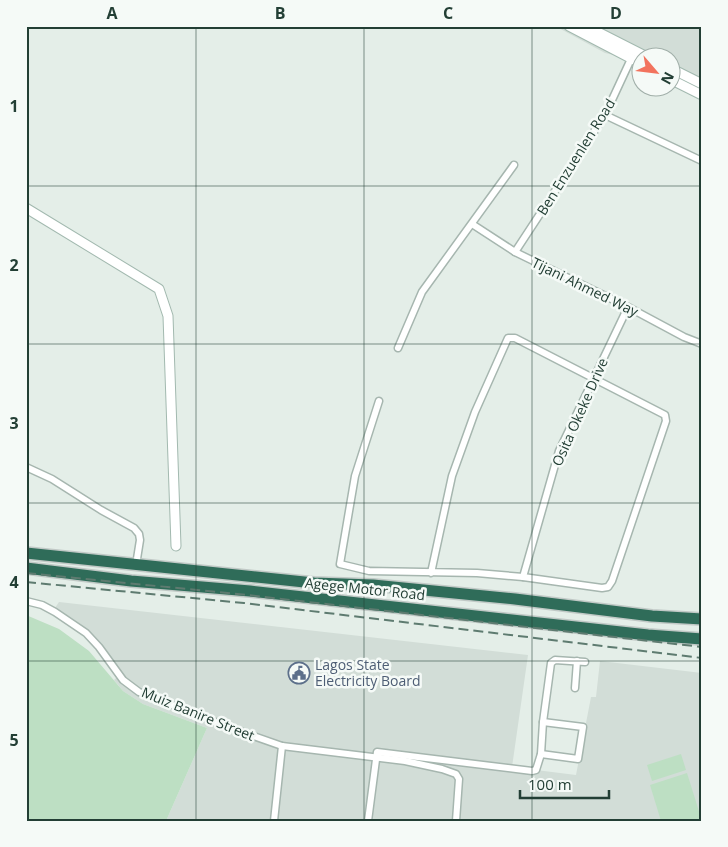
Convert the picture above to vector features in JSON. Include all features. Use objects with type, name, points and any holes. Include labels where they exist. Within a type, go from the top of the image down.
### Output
[{"type":"highway","name":"Agege Motor Road","points":[[26,553],[136,566],[149,565],[314,583],[373,586],[515,599],[652,616],[702,619]]},
{"type":"highway","name":"Agege Motor Road","points":[[26,568],[131,581],[191,585],[702,639]]},
{"type":"highway","points":[[371,604],[373,586]]},
{"type":"street","points":[[569,26],[630,58]]},
{"type":"street","points":[[586,26],[630,48]]},
{"type":"street","name":"Ben Enzuenlen Road","points":[[515,252],[605,115],[630,63]]},
{"type":"street","points":[[680,73],[702,84]]},
{"type":"street","points":[[680,84],[702,95]]},
{"type":"street","points":[[605,115],[702,161]]},
{"type":"street","points":[[398,348],[422,292],[514,165]]},
{"type":"street","points":[[26,208],[159,289],[168,316],[176,546]]},
{"type":"street","name":"Tijani Ahmed Way","points":[[472,224],[515,252],[628,307],[684,337],[702,344]]},
{"type":"street","name":"Osita Okeke Drive","points":[[523,577],[559,451],[628,307]]},
{"type":"street","points":[[379,401],[355,476],[340,564],[369,570],[431,573],[477,573],[523,577],[602,588],[608,587],[612,581],[666,422],[665,415],[516,338],[508,338],[475,412],[452,476],[431,573]]},
{"type":"street","points":[[26,467],[52,479],[100,510],[134,528],[140,534],[136,566]]},
{"type":"street","name":"Muiz Banire Street","points":[[26,601],[42,605],[86,633],[99,647],[123,680],[139,692],[282,746],[420,764],[456,774],[459,779],[456,821]]},
{"type":"street","points":[[368,821],[377,752],[532,772],[538,767],[541,754],[542,722],[552,663],[555,660],[585,662]]},
{"type":"street","points":[[575,688],[577,661]]},
{"type":"street","points":[[541,754],[578,759],[582,727],[542,722]]},
{"type":"street","points":[[274,821],[282,746]]},
{"type":"shaded area","points":[[555,26],[702,26],[702,99],[680,88],[680,48],[630,48],[630,63],[605,53]]},
{"type":"shaded area","points":[[59,602],[528,655],[512,767],[576,775],[591,697],[596,697],[600,661],[702,673],[702,821],[166,821],[207,728],[143,704],[123,691],[114,680],[120,674],[104,650],[85,628],[55,608]]},
{"type":"green space","points":[[26,615],[59,629],[89,651],[123,691],[143,704],[207,728],[166,821],[26,821]]},
{"type":"green space","points":[[681,754],[686,770],[652,781],[647,765]]},
{"type":"green space","points":[[687,773],[702,821],[661,821],[650,785]]},
{"type":"railway","points":[[26,573],[247,595],[702,647]]},
{"type":"railway","points":[[26,582],[244,603],[702,658]]},
{"type":"place","name":"Lagos State Electricity Board","points":[[299,673]]}]
